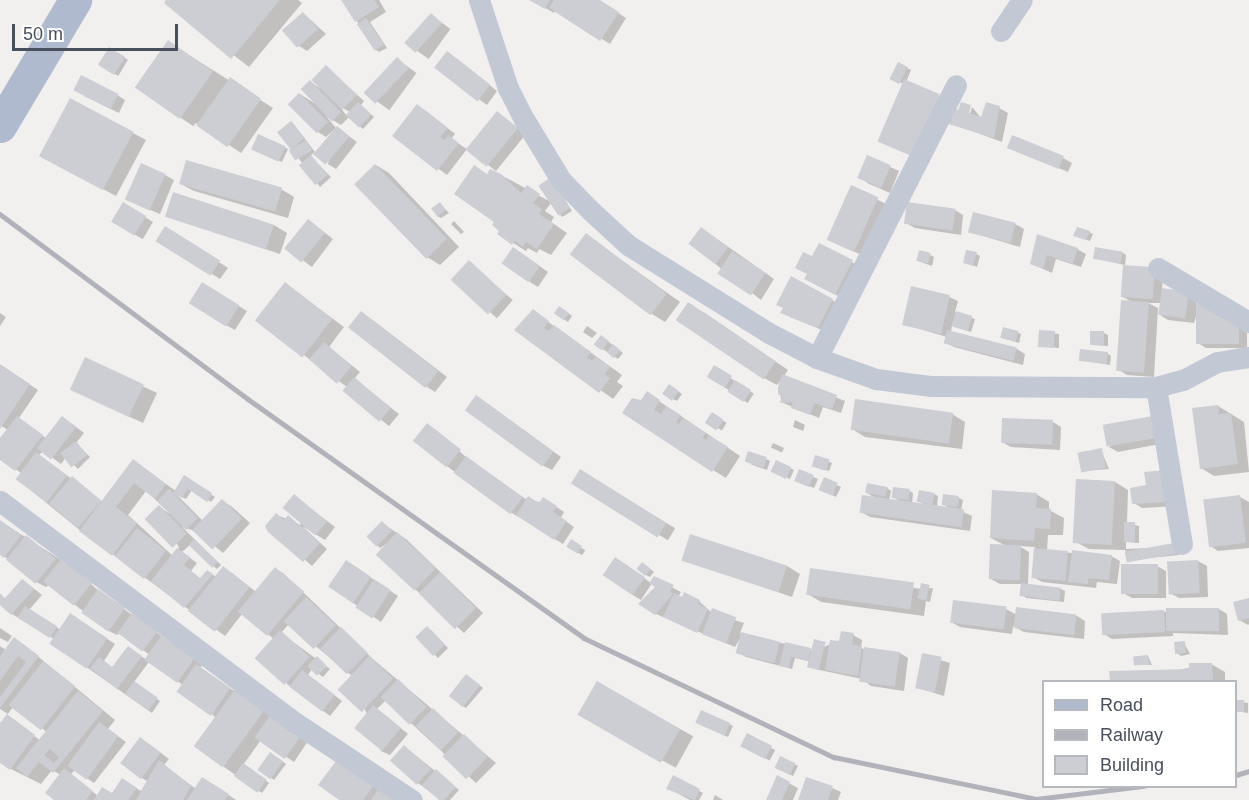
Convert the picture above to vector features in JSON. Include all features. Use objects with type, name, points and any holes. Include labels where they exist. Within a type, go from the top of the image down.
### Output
[{"type":"main road","points":[[0,126],[75,0]]},
{"type":"street","points":[[479,0],[508,88],[561,180],[628,245],[769,333],[817,358],[876,379],[930,386],[1156,387],[1183,380],[1217,362],[1249,357]]},
{"type":"street","points":[[1002,31],[1022,0]]},
{"type":"street","points":[[817,358],[956,85]]},
{"type":"street","points":[[1158,268],[1249,322]]},
{"type":"street","points":[[1156,387],[1182,544]]},
{"type":"street","points":[[0,501],[297,723],[412,800]]},
{"type":"building","points":[[166,0],[280,0],[231,59],[164,3]]},
{"type":"building","points":[[341,0],[374,0],[379,7],[355,22]]},
{"type":"building","points":[[529,0],[550,0],[545,9]]},
{"type":"building","points":[[554,0],[600,0],[619,12],[600,41],[549,8]]},
{"type":"building","points":[[303,12],[318,29],[297,48],[282,30]]},
{"type":"building","points":[[431,13],[442,23],[415,53],[404,43]]},
{"type":"building","points":[[366,18],[384,45],[375,51],[357,24]]},
{"type":"building","points":[[168,40],[213,72],[180,119],[135,88]]},
{"type":"building","points":[[109,47],[125,57],[114,75],[98,65]]},
{"type":"building","points":[[447,51],[490,85],[477,101],[434,68]]},
{"type":"building","points":[[397,57],[409,68],[375,104],[364,93]]},
{"type":"building","points":[[898,62],[908,67],[899,84],[889,79]]},
{"type":"building","points":[[326,65],[357,95],[342,110],[311,80]]},
{"type":"building","points":[[81,75],[118,94],[111,109],[73,90]]},
{"type":"building","points":[[230,77],[261,99],[227,147],[196,125]]},
{"type":"building","points":[[904,79],[940,94],[913,157],[877,142]]},
{"type":"building","points":[[310,80],[341,112],[332,121],[301,89]]},
{"type":"building","points":[[299,93],[328,122],[317,133],[288,104]]},
{"type":"building","points":[[70,98],[134,132],[103,190],[39,156]]},
{"type":"building","points":[[358,102],[371,114],[359,127],[346,115]]},
{"type":"building","points":[[961,102],[971,105],[969,113],[981,117],[986,102],[1000,106],[994,138],[945,123],[950,107],[958,110]]},
{"type":"building","points":[[417,104],[448,128],[440,137],[445,140],[448,135],[459,143],[437,171],[392,136]]},
{"type":"building","points":[[497,111],[518,128],[487,167],[466,150]]},
{"type":"building","points":[[291,121],[305,138],[291,149],[277,132]]},
{"type":"building","points":[[337,126],[349,136],[325,165],[313,154]]},
{"type":"building","points":[[258,134],[285,146],[278,162],[251,150]]},
{"type":"building","points":[[1012,135],[1064,156],[1059,169],[1007,148]]},
{"type":"building","points":[[306,140],[312,150],[295,161],[289,150]]},
{"type":"building","points":[[311,155],[328,175],[315,185],[299,165]]},
{"type":"building","points":[[867,155],[891,165],[881,188],[857,178]]},
{"type":"building","points":[[186,160],[282,188],[275,212],[179,184]]},
{"type":"building","points":[[141,163],[166,174],[149,211],[125,200]]},
{"type":"building","points":[[375,164],[447,239],[426,259],[354,184]]},
{"type":"building","points":[[474,165],[487,174],[490,169],[501,174],[521,193],[527,185],[540,194],[533,203],[542,209],[539,214],[554,224],[537,249],[526,242],[523,247],[515,241],[512,245],[497,234],[499,231],[492,225],[494,222],[454,194]]},
{"type":"building","points":[[550,178],[570,208],[559,216],[538,186]]},
{"type":"building","points":[[851,185],[878,197],[854,252],[827,240]]},
{"type":"building","points":[[173,192],[274,225],[266,249],[165,217]]},
{"type":"building","points":[[123,202],[146,216],[134,236],[111,222]]},
{"type":"building","points":[[440,202],[446,210],[437,217],[431,209]]},
{"type":"building","points":[[907,202],[956,209],[952,231],[904,224]]},
{"type":"building","points":[[973,212],[1016,223],[1011,243],[968,232]]},
{"type":"building","points":[[308,219],[325,233],[301,262],[284,249]]},
{"type":"building","points":[[165,226],[220,260],[211,276],[155,241]]},
{"type":"building","points":[[701,227],[728,247],[716,264],[688,244]]},
{"type":"building","points":[[1077,227],[1090,231],[1086,240],[1073,236]]},
{"type":"building","points":[[586,233],[667,294],[650,315],[570,255]]},
{"type":"building","points":[[1037,234],[1078,248],[1073,264],[1047,255],[1043,269],[1030,264]]},
{"type":"building","points":[[819,243],[853,260],[835,295],[804,279],[807,274],[795,268],[803,252],[812,256]]},
{"type":"building","points":[[513,247],[540,266],[529,282],[502,263]]},
{"type":"building","points":[[1095,247],[1123,252],[1120,264],[1093,259]]},
{"type":"building","points":[[919,250],[931,253],[928,264],[916,261]]},
{"type":"building","points":[[966,250],[977,252],[973,266],[963,263]]},
{"type":"building","points":[[732,251],[766,273],[751,295],[717,274]]},
{"type":"building","points":[[469,260],[506,295],[488,315],[451,280]]},
{"type":"building","points":[[1123,265],[1155,267],[1153,299],[1121,297]]},
{"type":"building","points":[[791,276],[833,299],[818,328],[780,313],[783,308],[776,305]]},
{"type":"building","points":[[202,282],[239,305],[226,327],[189,303]]},
{"type":"building","points":[[285,282],[332,319],[302,358],[255,321]]},
{"type":"building","points":[[911,286],[950,295],[941,334],[902,325]]},
{"type":"building","points":[[1162,288],[1189,292],[1185,318],[1158,315]]},
{"type":"building","points":[[1121,300],[1149,302],[1144,373],[1116,371]]},
{"type":"building","points":[[688,302],[776,361],[764,380],[676,320]]},
{"type":"building","points":[[1196,304],[1239,304],[1239,344],[1196,344]]},
{"type":"building","points":[[559,306],[569,313],[564,320],[554,313]]},
{"type":"building","points":[[533,309],[549,321],[544,328],[549,331],[554,325],[591,352],[587,357],[592,361],[596,356],[610,367],[605,374],[610,378],[599,393],[514,330]]},
{"type":"building","points":[[361,311],[438,371],[425,388],[348,328]]},
{"type":"building","points":[[956,311],[972,316],[968,331],[951,326]]},
{"type":"building","points":[[1003,327],[1018,331],[1016,342],[1000,338]]},
{"type":"building","points":[[947,330],[1017,347],[1013,361],[944,344]]},
{"type":"building","points":[[1039,330],[1055,331],[1054,348],[1038,347]]},
{"type":"building","points":[[1090,331],[1104,331],[1104,345],[1090,345]]},
{"type":"building","points":[[601,335],[609,341],[602,351],[594,345]]},
{"type":"building","points":[[324,342],[352,366],[337,384],[309,359]]},
{"type":"building","points":[[613,344],[620,350],[613,358],[607,352]]},
{"type":"building","points":[[1080,349],[1108,352],[1107,364],[1079,361]]},
{"type":"building","points":[[85,357],[144,384],[129,417],[70,390]]},
{"type":"building","points":[[0,364],[30,384],[0,429]]},
{"type":"building","points":[[714,365],[732,376],[725,388],[707,377]]},
{"type":"building","points":[[782,374],[837,395],[832,409],[814,403],[810,415],[791,408],[793,402],[780,403],[782,396],[778,394],[778,387]]},
{"type":"building","points":[[354,377],[391,408],[379,422],[342,391]]},
{"type":"building","points":[[735,380],[751,390],[744,402],[728,392]]},
{"type":"building","points":[[669,384],[679,391],[672,401],[662,394]]},
{"type":"building","points":[[647,391],[660,400],[654,410],[661,414],[666,406],[681,415],[676,422],[679,424],[683,418],[706,433],[702,438],[706,440],[709,435],[728,447],[712,472],[622,413],[632,398],[641,400]]},
{"type":"building","points":[[476,395],[554,451],[542,467],[465,410]]},
{"type":"building","points":[[855,399],[953,413],[949,443],[851,430]]},
{"type":"building","points":[[1218,405],[1219,414],[1231,413],[1238,464],[1200,469],[1192,408]]},
{"type":"building","points":[[712,412],[724,420],[716,431],[705,423]]},
{"type":"building","points":[[17,416],[43,435],[15,471],[0,460],[0,438]]},
{"type":"building","points":[[62,416],[76,427],[51,459],[37,448]]},
{"type":"building","points":[[1153,416],[1157,438],[1107,447],[1103,425]]},
{"type":"building","points":[[1002,418],[1053,420],[1052,445],[1001,443]]},
{"type":"building","points":[[427,423],[461,449],[447,468],[413,441]]},
{"type":"building","points":[[76,441],[87,455],[71,467],[60,453]]},
{"type":"building","points":[[1102,448],[1106,468],[1081,472],[1077,453]]},
{"type":"building","points":[[748,451],[767,457],[764,468],[745,461]]},
{"type":"building","points":[[36,452],[67,475],[47,503],[16,479]]},
{"type":"building","points":[[815,455],[829,459],[826,471],[812,467]]},
{"type":"building","points":[[466,456],[523,497],[510,514],[454,473]]},
{"type":"building","points":[[133,459],[166,484],[155,499],[134,483],[116,507],[137,523],[112,556],[79,531]]},
{"type":"building","points":[[776,460],[791,467],[786,479],[771,472]]},
{"type":"building","points":[[580,469],[667,523],[657,537],[571,483]]},
{"type":"building","points":[[799,469],[814,475],[809,487],[794,481]]},
{"type":"building","points":[[1165,470],[1170,502],[1132,504],[1130,488],[1146,485],[1144,472]]},
{"type":"building","points":[[184,475],[212,493],[207,502],[188,489],[182,498],[173,493]]},
{"type":"building","points":[[72,476],[101,500],[78,528],[49,504]]},
{"type":"building","points":[[824,477],[838,483],[832,496],[819,490]]},
{"type":"building","points":[[1076,479],[1115,481],[1112,545],[1073,543]]},
{"type":"building","points":[[867,483],[888,487],[886,497],[865,493]]},
{"type":"building","points":[[893,487],[910,489],[909,500],[892,498]]},
{"type":"building","points":[[169,489],[198,518],[186,530],[157,501]]},
{"type":"building","points":[[919,490],[935,493],[932,505],[917,502]]},
{"type":"building","points":[[992,490],[1037,493],[1036,508],[1051,509],[1050,529],[1035,528],[1034,541],[990,538]]},
{"type":"building","points":[[294,494],[327,522],[315,535],[282,508]]},
{"type":"building","points":[[943,494],[959,496],[958,507],[942,505]]},
{"type":"building","points":[[862,495],[964,509],[961,527],[859,513]]},
{"type":"building","points":[[1240,495],[1246,543],[1209,547],[1203,500]]},
{"type":"building","points":[[528,496],[539,503],[543,497],[557,506],[553,512],[567,521],[554,540],[516,515]]},
{"type":"building","points":[[222,499],[242,518],[212,549],[192,530]]},
{"type":"building","points":[[159,505],[187,534],[172,548],[145,519]]},
{"type":"building","points":[[276,513],[284,520],[288,515],[320,543],[303,562],[268,532],[265,526]]},
{"type":"building","points":[[0,520],[21,535],[4,558],[0,555]]},
{"type":"building","points":[[382,521],[392,531],[376,546],[366,537]]},
{"type":"building","points":[[1124,522],[1135,522],[1135,542],[1124,542]]},
{"type":"building","points":[[137,528],[166,551],[144,579],[115,556]]},
{"type":"building","points":[[397,532],[436,568],[415,591],[376,555]]},
{"type":"building","points":[[690,534],[787,566],[778,592],[681,561]]},
{"type":"building","points":[[26,535],[56,559],[35,584],[6,560]]},
{"type":"building","points":[[194,539],[218,562],[212,568],[188,545]]},
{"type":"building","points":[[571,539],[582,546],[577,554],[566,547]]},
{"type":"building","points":[[1174,543],[1176,554],[1127,563],[1125,552]]},
{"type":"building","points":[[990,544],[1021,545],[1020,580],[989,579]]},
{"type":"building","points":[[177,548],[190,557],[184,565],[200,578],[207,570],[213,574],[184,608],[151,581]]},
{"type":"building","points":[[1034,548],[1068,551],[1065,581],[1031,578]]},
{"type":"building","points":[[1072,550],[1112,555],[1109,580],[1088,578],[1088,584],[1068,582]]},
{"type":"building","points":[[615,557],[645,577],[633,595],[603,575]]},
{"type":"building","points":[[61,559],[92,583],[74,606],[43,582]]},
{"type":"building","points":[[346,560],[371,577],[353,603],[328,587]]},
{"type":"building","points":[[1198,560],[1200,593],[1169,595],[1167,562]]},
{"type":"building","points":[[642,562],[651,569],[645,576],[636,569]]},
{"type":"building","points":[[1121,564],[1158,564],[1158,594],[1121,594]]},
{"type":"building","points":[[223,566],[250,587],[215,632],[188,611]]},
{"type":"building","points":[[275,567],[304,591],[267,636],[238,611]]},
{"type":"building","points":[[810,568],[914,583],[910,609],[806,595]]},
{"type":"building","points":[[440,572],[476,608],[455,629],[419,593]]},
{"type":"building","points":[[654,576],[674,585],[670,591],[673,594],[655,615],[638,604],[655,587],[649,583]]},
{"type":"building","points":[[22,579],[34,589],[11,615],[0,605],[0,593],[5,598]]},
{"type":"building","points":[[374,579],[391,590],[372,618],[355,608]]},
{"type":"building","points":[[921,583],[930,585],[926,601],[917,599]]},
{"type":"building","points":[[1021,583],[1061,588],[1059,601],[1019,596]]},
{"type":"building","points":[[98,589],[125,608],[108,632],[81,613]]},
{"type":"building","points":[[684,592],[700,600],[698,604],[708,609],[697,633],[663,617],[674,593],[682,597]]},
{"type":"building","points":[[306,597],[336,625],[313,649],[283,621]]},
{"type":"building","points":[[1249,598],[1249,618],[1238,621],[1233,602]]},
{"type":"building","points":[[953,600],[1007,607],[1004,629],[950,623]]},
{"type":"building","points":[[25,606],[57,626],[50,638],[18,618]]},
{"type":"building","points":[[1016,607],[1077,614],[1074,635],[1013,628]]},
{"type":"building","points":[[712,608],[736,617],[726,643],[702,634]]},
{"type":"building","points":[[1166,608],[1219,608],[1219,631],[1166,631]]},
{"type":"building","points":[[1164,610],[1165,632],[1102,635],[1101,613]]},
{"type":"building","points":[[133,612],[158,631],[142,651],[117,633]]},
{"type":"building","points":[[70,613],[107,638],[87,669],[49,644]]},
{"type":"building","points":[[427,626],[445,645],[433,656],[415,637]]},
{"type":"building","points":[[341,627],[368,653],[347,674],[320,649]]},
{"type":"building","points":[[280,630],[310,657],[284,685],[255,658]]},
{"type":"building","points":[[841,631],[854,633],[852,645],[862,646],[858,676],[825,670],[830,640],[839,641]]},
{"type":"building","points":[[741,632],[780,642],[774,663],[736,653]]},
{"type":"building","points":[[161,636],[194,659],[177,683],[144,660]]},
{"type":"building","points":[[14,637],[39,656],[0,708],[0,697],[26,662],[18,656],[0,681],[0,656]]},
{"type":"building","points":[[814,639],[826,642],[819,670],[807,667]]},
{"type":"building","points":[[1185,641],[1186,653],[1175,654],[1174,642]]},
{"type":"building","points":[[785,642],[811,648],[808,661],[791,657],[789,668],[779,666]]},
{"type":"building","points":[[128,646],[142,656],[117,689],[90,668],[99,657],[112,667]]},
{"type":"building","points":[[864,647],[900,652],[895,687],[859,682]]},
{"type":"building","points":[[922,653],[942,657],[935,692],[915,688]]},
{"type":"building","points":[[1148,655],[1149,664],[1134,666],[1133,657]]},
{"type":"building","points":[[317,656],[327,666],[317,676],[307,666]]},
{"type":"building","points":[[369,656],[393,679],[362,712],[338,690]]},
{"type":"building","points":[[43,661],[75,686],[41,730],[9,705]]},
{"type":"building","points":[[1189,663],[1212,663],[1213,680],[1110,680],[1109,671],[1189,669]]},
{"type":"building","points":[[196,664],[230,688],[211,716],[176,692]]},
{"type":"building","points":[[302,670],[335,695],[322,711],[289,687]]},
{"type":"building","points":[[466,674],[480,685],[463,707],[449,696]]},
{"type":"building","points":[[398,679],[427,707],[409,725],[381,697]]},
{"type":"building","points":[[134,681],[158,698],[149,711],[125,694]]},
{"type":"building","points":[[597,681],[680,729],[661,763],[578,715]]},
{"type":"building","points":[[236,688],[265,709],[223,767],[194,746]]},
{"type":"building","points":[[78,691],[103,711],[53,773],[39,762],[27,777],[16,768]],"holes":[[[50,749],[59,757],[54,763],[44,755]]]},
{"type":"building","points":[[1237,700],[1244,700],[1244,712],[1237,712]]},
{"type":"building","points":[[373,705],[401,728],[382,751],[354,728]]},
{"type":"building","points":[[433,708],[458,732],[441,750],[416,726]]},
{"type":"building","points":[[701,710],[730,723],[725,736],[695,723]]},
{"type":"building","points":[[7,714],[35,735],[10,770],[0,763],[0,723]]},
{"type":"building","points":[[271,714],[301,735],[285,759],[254,738]]},
{"type":"building","points":[[99,722],[118,736],[87,780],[67,766]]},
{"type":"building","points":[[747,733],[772,746],[765,759],[740,746]]},
{"type":"building","points":[[464,734],[488,757],[466,779],[442,756]]},
{"type":"building","points":[[140,737],[161,753],[141,779],[120,763]]},
{"type":"building","points":[[404,745],[431,769],[417,785],[390,761]]},
{"type":"building","points":[[270,752],[283,761],[270,779],[257,770]]},
{"type":"building","points":[[780,756],[795,763],[790,775],[775,768]]},
{"type":"building","points":[[339,757],[375,784],[363,800],[339,800],[318,785]]},
{"type":"building","points":[[159,760],[191,786],[183,800],[136,800]]},
{"type":"building","points":[[243,763],[267,780],[258,793],[234,776]]},
{"type":"building","points":[[64,768],[93,791],[86,800],[54,800],[45,793]]},
{"type":"building","points":[[436,769],[456,787],[444,800],[439,800],[422,785]]},
{"type":"building","points":[[673,775],[700,789],[695,800],[666,789]]},
{"type":"building","points":[[777,775],[790,782],[782,800],[766,800]]},
{"type":"building","points":[[202,777],[229,794],[225,800],[187,800]]},
{"type":"building","points":[[806,777],[833,786],[828,800],[798,800]]},
{"type":"building","points":[[122,778],[137,788],[128,800],[94,800],[102,787],[112,793]]},
{"type":"building","points":[[380,786],[403,800],[371,800]]},
{"type":"railway","points":[[0,214],[248,399],[584,638],[834,757],[1036,799],[1127,788]]},
{"type":"railway","points":[[1237,775],[1249,771]]}]
